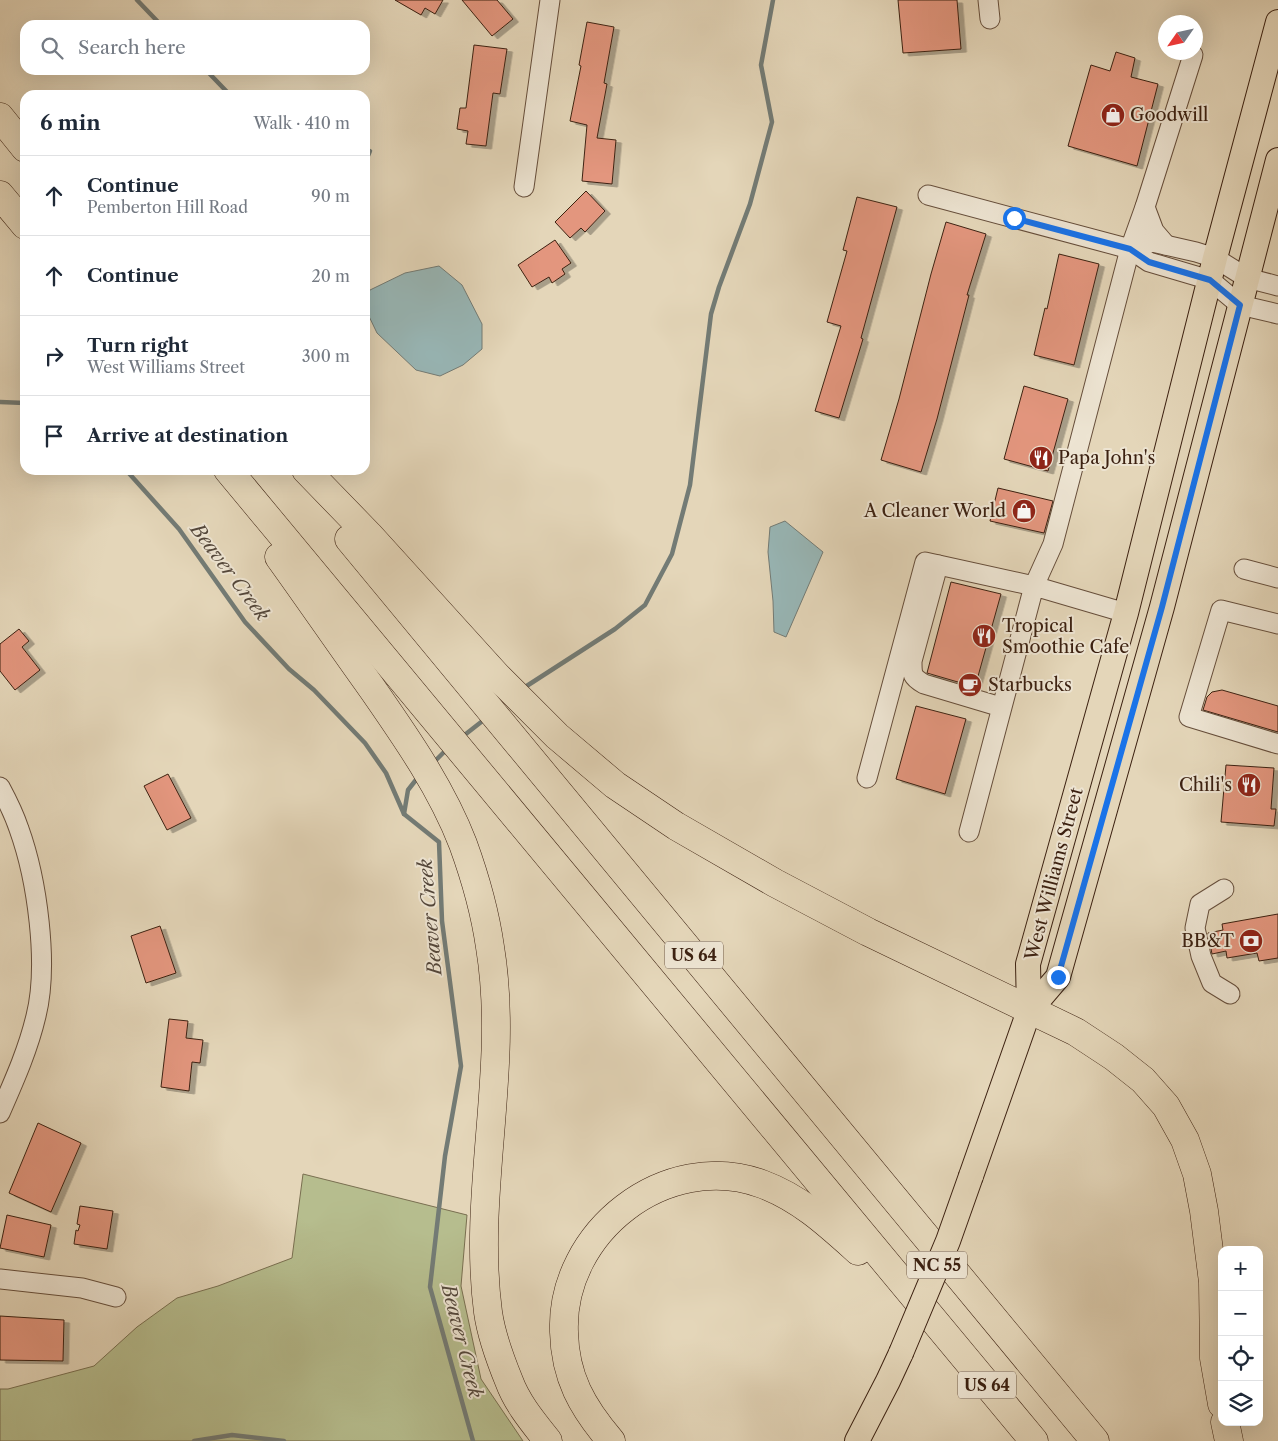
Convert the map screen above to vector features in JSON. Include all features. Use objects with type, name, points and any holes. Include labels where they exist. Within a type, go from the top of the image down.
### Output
[{"type":"highway","points":[[0,117],[20,142]]},
{"type":"highway","points":[[0,195],[20,219]]},
{"type":"highway","points":[[222,475],[404,735],[436,787],[463,844],[479,896],[490,946],[496,1000],[496,1036],[484,1230],[488,1313],[509,1383],[528,1416],[548,1441]]},
{"type":"highway","name":"US 64","points":[[232,475],[1034,1441]]},
{"type":"highway","name":"US 64","points":[[296,475],[1095,1441]]},
{"type":"highway","points":[[311,475],[369,535],[496,675],[557,736],[615,785],[676,826],[775,883],[868,932],[1076,1032],[1136,1074],[1166,1106],[1185,1140],[1197,1174],[1204,1211],[1213,1282],[1214,1358],[1218,1381]]},
{"type":"highway","points":[[611,1441],[593,1420],[577,1394],[568,1363],[564,1331],[566,1302],[576,1269],[604,1226],[622,1209],[649,1192],[682,1179],[705,1176],[730,1177],[761,1184],[795,1199],[824,1220],[941,1329]]},
{"type":"highway","points":[[1226,1426],[1229,1441]]},
{"type":"main road","name":"West Williams Street","points":[[1029,1010],[1028,964],[1126,613],[1278,22]]},
{"type":"main road","name":"West Williams Street","points":[[1029,1010],[1058,977],[1162,607],[1278,160]]},
{"type":"main road","name":"NC 55","points":[[857,1441],[888,1382],[948,1241],[1029,1010]]},
{"type":"street","points":[[524,187],[550,0]]},
{"type":"street","points":[[988,0],[990,19]]},
{"type":"street","points":[[969,832],[1034,586],[1053,544],[1130,249],[1145,208],[1191,60]]},
{"type":"street","points":[[928,195],[1130,249],[1149,262],[1213,269],[1278,286]]},
{"type":"street","points":[[1145,208],[1154,231],[1166,245]]},
{"type":"street","points":[[1130,249],[1152,242],[1166,245],[1213,269],[1240,305],[1278,314]]},
{"type":"street","points":[[866,778],[925,562],[1034,586],[1126,613]]},
{"type":"street","points":[[938,565],[912,661],[914,678],[924,684],[1002,707]]},
{"type":"street","points":[[1244,569],[1278,578]]},
{"type":"street","points":[[1278,624],[1221,610],[1190,717],[1278,744]]},
{"type":"street","points":[[0,787],[19,829],[29,863],[37,907],[42,964],[37,1015],[20,1067],[0,1113]]},
{"type":"street","points":[[1224,889],[1200,904],[1195,928],[1201,956],[1212,983],[1230,994]]},
{"type":"street","points":[[0,1279],[82,1288],[116,1297]]},
{"type":"green space","points":[[303,1174],[467,1215],[461,1286],[481,1379],[523,1441],[0,1441],[0,1389],[8,1389],[94,1366],[137,1327],[177,1298],[218,1286],[292,1258]]},
{"type":"water","points":[[439,266],[462,285],[482,324],[482,349],[463,365],[440,376],[416,370],[377,333],[370,318],[370,290],[405,273]]},
{"type":"water","points":[[785,521],[823,552],[786,637],[774,632],[768,552],[770,527]]},
{"type":"building","points":[[395,0],[443,0],[435,14],[425,8],[421,15]]},
{"type":"building","points":[[462,0],[497,0],[513,19],[492,36]]},
{"type":"building","points":[[898,0],[957,0],[961,49],[903,53]]},
{"type":"building","points":[[587,22],[614,27],[604,83],[607,84],[597,138],[616,140],[612,184],[582,181],[587,125],[570,121],[581,66],[579,65]]},
{"type":"building","points":[[474,45],[507,49],[500,94],[493,93],[486,146],[466,144],[468,131],[457,129],[460,108],[466,108]]},
{"type":"building","name":"Goodwill","points":[[1116,52],[1135,58],[1131,77],[1158,84],[1137,166],[1068,146],[1091,65],[1110,71]]},
{"type":"building","points":[[586,191],[605,211],[585,232],[581,228],[570,238],[555,222]]},
{"type":"building","points":[[857,197],[897,207],[861,338],[863,339],[839,418],[815,411],[841,326],[827,322],[847,251],[843,250]]},
{"type":"building","points":[[946,222],[986,234],[967,295],[969,295],[937,419],[921,472],[881,460]]},
{"type":"building","points":[[555,240],[571,263],[562,269],[565,274],[552,283],[549,277],[532,287],[518,265]]},
{"type":"building","points":[[1059,254],[1099,264],[1074,365],[1034,355],[1045,308],[1047,309]]},
{"type":"building","points":[[1024,386],[1068,399],[1048,471],[1004,459]]},
{"type":"building","name":"A Cleaner World","points":[[998,488],[1053,501],[1044,533],[990,521]]},
{"type":"building","points":[[951,582],[1001,594],[975,687],[927,673]]},
{"type":"building","points":[[19,629],[29,641],[22,647],[40,670],[15,690],[0,671],[0,644]]},
{"type":"building","points":[[1222,690],[1278,706],[1278,732],[1203,710],[1207,697],[1212,692]]},
{"type":"building","points":[[916,706],[966,719],[945,794],[896,779]]},
{"type":"building","name":"Chili's","points":[[1226,765],[1274,768],[1271,809],[1276,809],[1274,826],[1221,822]]},
{"type":"building","points":[[168,774],[191,818],[167,830],[144,786]]},
{"type":"building","name":"BB&T","points":[[1278,914],[1278,958],[1259,961],[1257,953],[1227,958],[1226,951],[1212,954],[1208,933],[1223,930],[1222,924]]},
{"type":"building","points":[[160,926],[176,973],[146,983],[131,936]]},
{"type":"building","points":[[169,1019],[188,1021],[186,1038],[203,1040],[200,1063],[192,1062],[189,1091],[161,1087]]},
{"type":"building","points":[[38,1123],[81,1143],[51,1212],[9,1193]]},
{"type":"building","points":[[80,1206],[113,1211],[107,1249],[74,1244],[76,1230],[78,1231],[80,1225],[77,1224]]},
{"type":"building","points":[[7,1215],[51,1225],[44,1257],[0,1248]]},
{"type":"building","points":[[0,1316],[64,1320],[63,1361],[0,1360]]},
{"type":"waterway","points":[[137,0],[156,20]]},
{"type":"waterway","points":[[522,689],[615,629],[645,605],[672,554],[690,485],[711,314],[750,204],[772,122],[761,65],[773,0]]},
{"type":"waterway","points":[[211,75],[225,90]]},
{"type":"waterway","name":"Beaver Creek","points":[[0,402],[20,403]]},
{"type":"waterway","name":"Beaver Creek","points":[[130,475],[179,529],[245,622],[289,669],[314,690],[365,743],[386,773],[404,814],[439,842],[442,921],[461,1066],[445,1156],[430,1287],[473,1441]]},
{"type":"waterway","points":[[462,737],[485,719]]},
{"type":"waterway","points":[[432,764],[448,748]]},
{"type":"waterway","points":[[404,814],[408,790],[419,776]]},
{"type":"waterway","points":[[194,1441],[232,1435],[284,1441]]},
{"type":"place","name":"Goodwill","points":[[1113,115]]},
{"type":"place","name":"Papa John's","points":[[1041,458]]},
{"type":"place","name":"A Cleaner World","points":[[1024,511]]},
{"type":"place","name":"Tropical Smoothie Cafe","points":[[984,636]]},
{"type":"place","name":"Starbucks","points":[[970,685]]},
{"type":"place","name":"Chili's","points":[[1249,785]]},
{"type":"place","name":"BB&T","points":[[1251,941]]},
{"type":"route","points":[[1014,218],[1130,249],[1149,262],[1210,280],[1240,305],[1162,607],[1058,977]]}]
